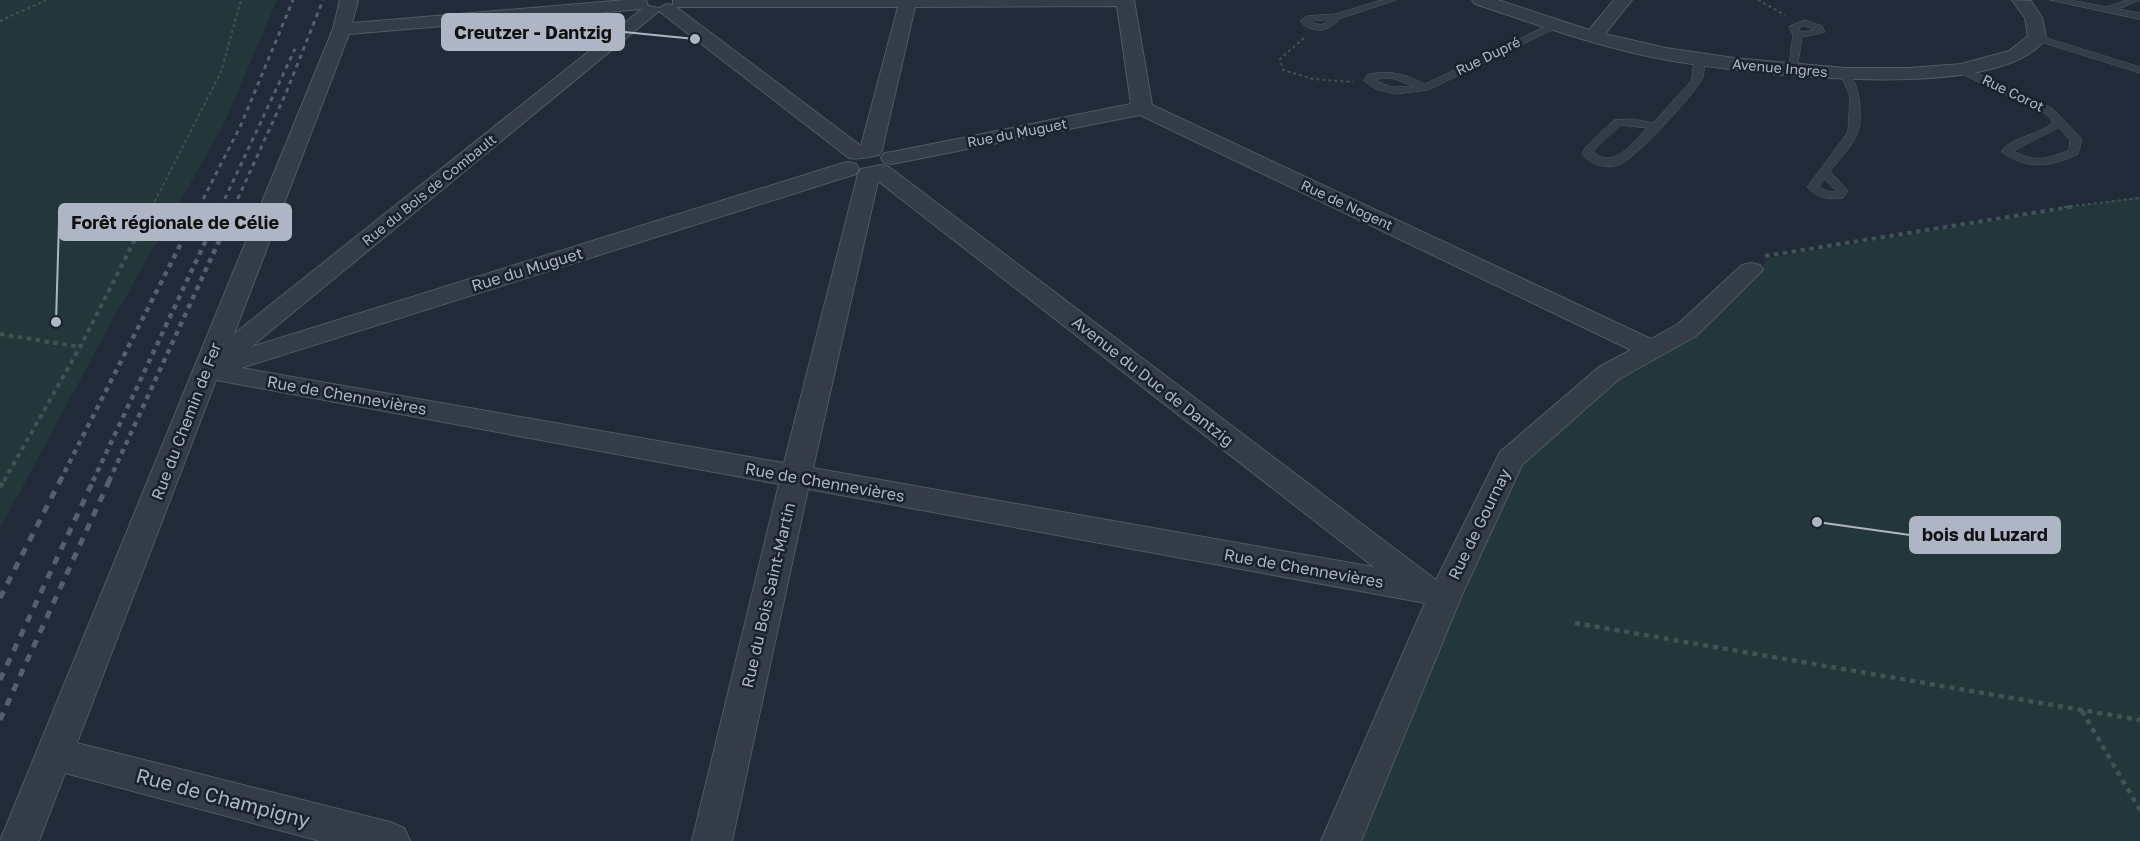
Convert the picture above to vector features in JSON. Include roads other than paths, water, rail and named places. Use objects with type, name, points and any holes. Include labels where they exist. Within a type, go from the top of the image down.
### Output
[{"type":"street","name":"Rue du Chemin de Fer","points":[[19,841],[342,29],[349,0]]},
{"type":"street","points":[[342,29],[660,4],[908,0],[1125,0],[1142,108]]},
{"type":"street","points":[[870,163],[908,0]]},
{"type":"street","name":"Avenue Ingres","points":[[1481,0],[1553,26],[1699,60],[1845,74],[1909,75],[1962,70],[2016,55],[2037,38]]},
{"type":"street","points":[[1593,37],[1623,0]]},
{"type":"street","points":[[2021,0],[2034,16],[2037,24],[2037,38]]},
{"type":"street","name":"Avenue du Duc de Dantzig","points":[[660,4],[1435,593]]},
{"type":"street","name":"Rue du Bois de Combault","points":[[206,369],[660,4]]},
{"type":"street","name":"Rue du Muguet","points":[[206,369],[870,163],[1142,108]]},
{"type":"street","name":"Rue de Nogent","points":[[1142,108],[1651,349]]},
{"type":"street","name":"Rue du Bois Saint-Martin","points":[[712,841],[870,163]]},
{"type":"street","name":"Rue de Gournay","points":[[1341,841],[1435,593],[1510,459],[1609,373],[1688,330],[1751,270]]},
{"type":"street","name":"Rue de Chennevières","points":[[206,369],[1435,593]]},
{"type":"street","name":"Rue de Champigny","points":[[55,754],[390,841]]},
{"type":"lane","points":[[1310,27],[1305,21],[1310,18],[1335,18],[1391,0]]},
{"type":"lane","points":[[2055,0],[2140,16]]},
{"type":"lane","points":[[2110,9],[2136,0]]},
{"type":"lane","points":[[1791,70],[1798,35],[1794,27],[1798,24],[1813,25],[1819,28],[1820,32],[1798,35]]},
{"type":"lane","name":"Rue Dupré","points":[[1369,81],[1371,77],[1377,75],[1389,75],[1409,80],[1424,88],[1553,26]]},
{"type":"lane","points":[[2037,38],[2140,70]]},
{"type":"lane","points":[[1654,126],[1618,122],[1589,150],[1588,154],[1605,162],[1620,160],[1654,126],[1696,82],[1699,74],[1699,60]]},
{"type":"lane","name":"Rue Corot","points":[[1962,70],[2049,111],[2076,139],[2074,152],[2053,163],[2035,163],[2016,158],[2007,151],[2014,144],[2054,129],[2059,122]]},
{"type":"lane","points":[[1825,172],[1853,132],[1855,96],[1845,74]]},
{"type":"railway","points":[[199,207],[241,125],[293,0]]},
{"type":"railway","points":[[234,207],[286,93],[323,0]]},
{"type":"railway","points":[[221,207],[295,49]]},
{"type":"railway","points":[[60,481],[200,206]]},
{"type":"railway","points":[[93,481],[222,206]]},
{"type":"railway","points":[[109,481],[235,206]]},
{"type":"railway","points":[[0,598],[61,479]]},
{"type":"railway","points":[[0,680],[94,479]]},
{"type":"railway","points":[[0,720],[110,479]]},
{"type":"place","name":"Creutzer - Dantzig","points":[[695,39]]},
{"type":"place","name":"Forêt régionale de Célie","points":[[56,322]]},
{"type":"place","name":"bois du Luzard","points":[[1817,522]]}]
